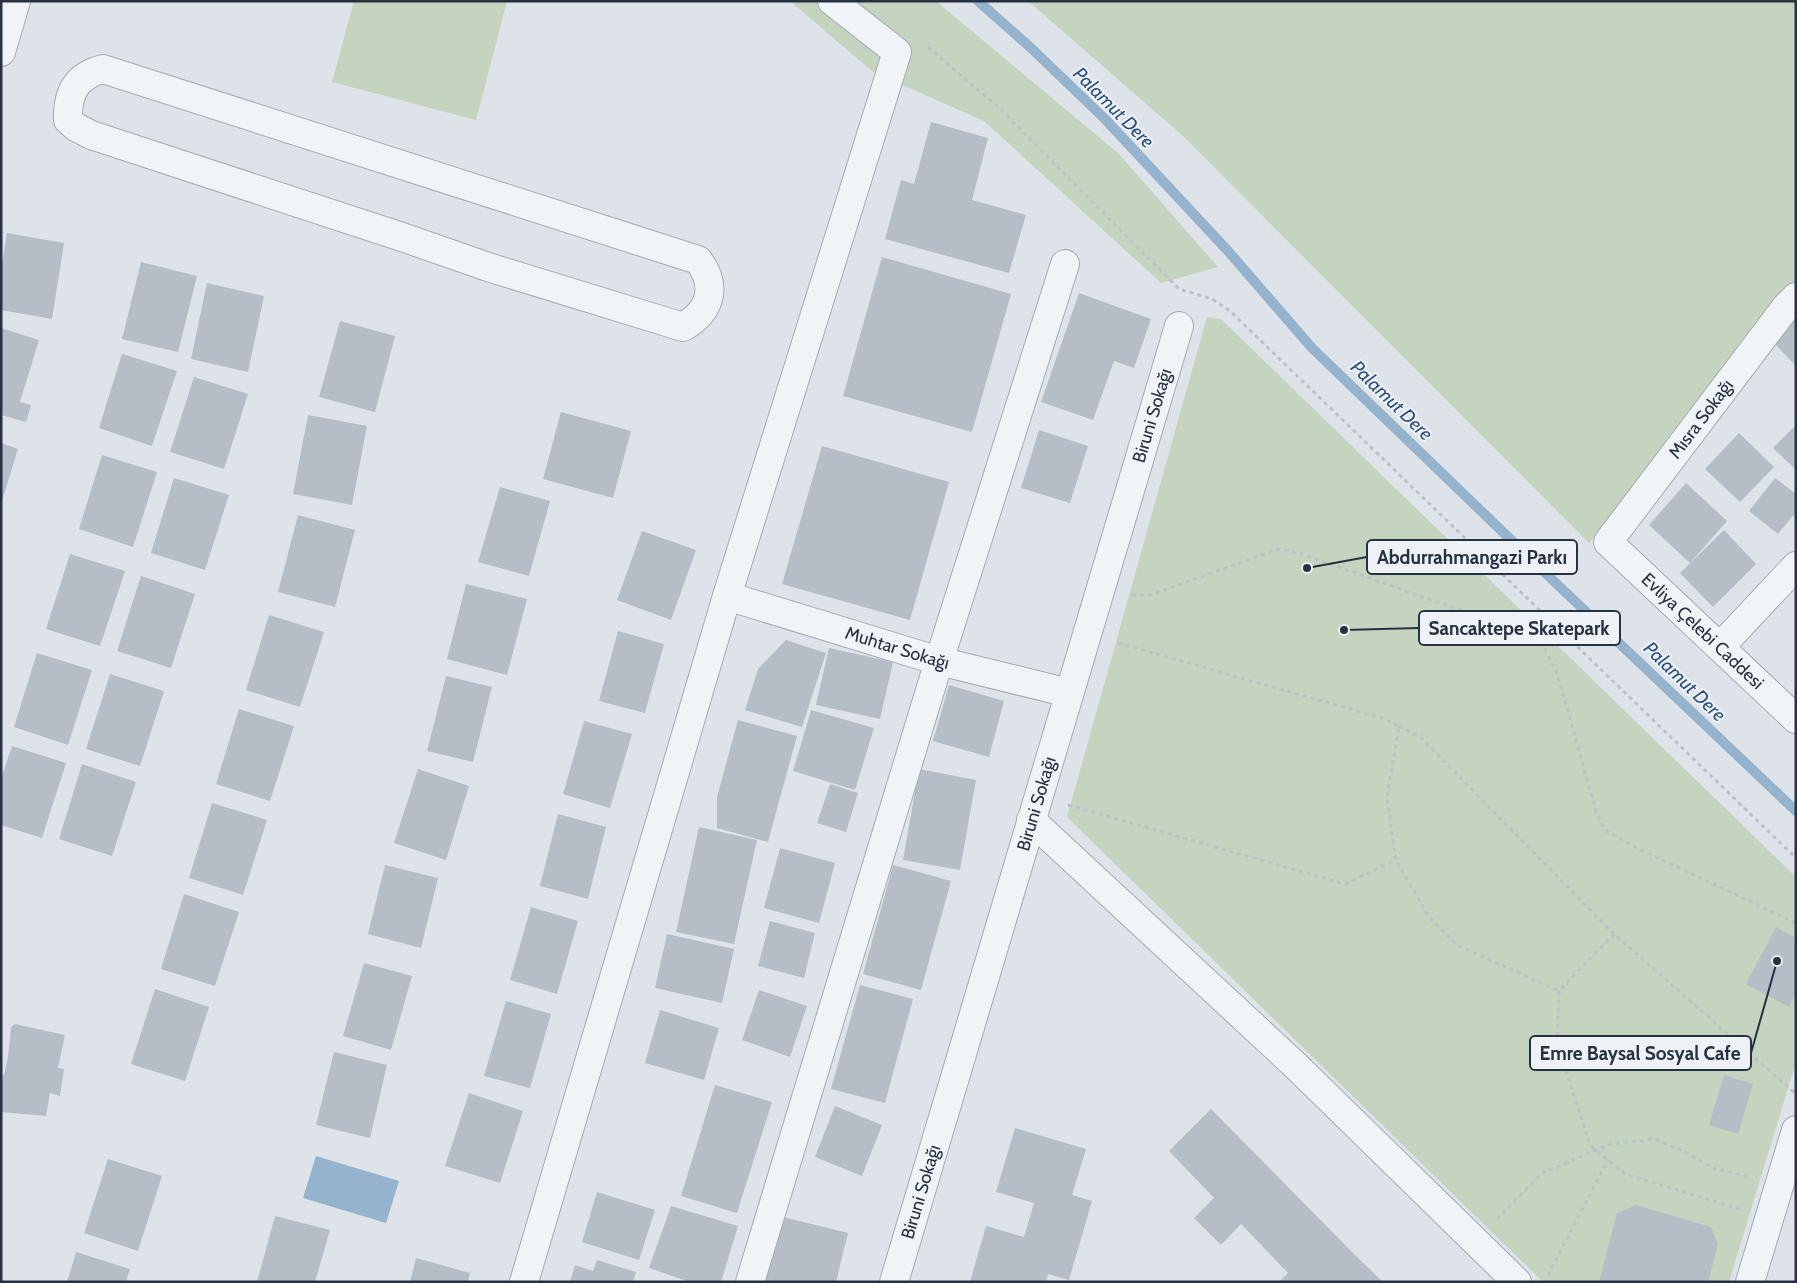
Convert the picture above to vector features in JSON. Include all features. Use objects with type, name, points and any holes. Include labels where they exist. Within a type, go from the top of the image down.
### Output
[{"type":"street","points":[[1,52],[16,1]]},
{"type":"street","points":[[524,1282],[727,596],[897,52],[832,1]]},
{"type":"street","points":[[103,70],[698,260],[706,270],[710,283],[709,296],[704,309],[695,320],[683,327],[490,268],[402,237],[91,135],[68,120],[67,107],[77,83],[93,72],[103,70]]},
{"type":"street","points":[[750,1282],[940,661],[1065,264]]},
{"type":"street","name":"Mısra Sokağı","points":[[1608,542],[1786,307],[1796,297]]},
{"type":"street","name":"Biruni Sokağı","points":[[894,1282],[1179,326]]},
{"type":"street","name":"Evliya Çelebi Caddesi","points":[[1608,542],[1796,719]]},
{"type":"street","points":[[1720,647],[1796,566]]},
{"type":"street","name":"Muhtar Sokağı","points":[[727,596],[940,661],[1069,693]]},
{"type":"street","points":[[1035,808],[1517,1282]]},
{"type":"street","points":[[1750,1282],[1796,1130]]},
{"type":"path","points":[[926,45],[998,107],[1179,289],[1212,298],[1230,311],[1796,858]]},
{"type":"path","points":[[1101,586],[1124,596],[1150,595],[1279,549],[1302,554],[1502,625],[1543,646],[1557,673],[1596,811],[1606,830],[1637,848],[1796,923]]},
{"type":"path","points":[[1087,634],[1382,718],[1420,737],[1614,934],[1796,1094]]},
{"type":"path","points":[[1399,726],[1387,797],[1396,860],[1429,917],[1457,945],[1559,991]]},
{"type":"path","points":[[1035,808],[1345,884],[1396,860]]},
{"type":"path","points":[[1614,934],[1559,991],[1558,1044],[1590,1145],[1625,1174],[1769,1218]]},
{"type":"path","points":[[1476,1242],[1541,1174],[1610,1144],[1654,1139],[1685,1152],[1714,1168],[1780,1184]]},
{"type":"path","points":[[1544,1282],[1608,1160]]},
{"type":"green space","points":[[354,1],[507,1],[476,120],[332,82]]},
{"type":"green space","points":[[790,1],[936,1],[1119,154],[1218,267],[1161,283],[984,121],[873,72]]},
{"type":"green space","points":[[1028,1],[1796,1],[1796,312],[1589,543],[1183,136]]},
{"type":"green space","points":[[1207,317],[1221,319],[1796,877],[1796,1062],[1729,1282],[1543,1282],[1067,817]]},
{"type":"water","points":[[316,1156],[399,1181],[386,1223],[303,1198]]},
{"type":"building","points":[[931,122],[988,138],[972,200],[1026,215],[1009,273],[885,239],[901,180],[914,184]]},
{"type":"building","points":[[7,233],[64,243],[52,319],[1,310],[1,271]]},
{"type":"building","points":[[882,257],[1011,294],[972,432],[843,396]]},
{"type":"building","points":[[141,262],[197,276],[178,352],[122,339]]},
{"type":"building","points":[[207,283],[264,296],[248,372],[191,359]]},
{"type":"building","points":[[1079,293],[1151,319],[1134,368],[1114,361],[1093,420],[1041,402]]},
{"type":"building","points":[[1796,315],[1796,366],[1771,340]]},
{"type":"building","points":[[340,321],[395,336],[375,412],[319,397]]},
{"type":"building","points":[[1,328],[39,340],[20,402],[31,405],[26,422],[1,415]]},
{"type":"building","points":[[122,354],[177,371],[152,446],[99,428]]},
{"type":"building","points":[[194,377],[248,394],[224,469],[170,452]]},
{"type":"building","points":[[561,412],[631,431],[613,498],[543,479]]},
{"type":"building","points":[[308,415],[367,426],[352,505],[293,494]]},
{"type":"building","points":[[1796,425],[1796,470],[1773,448]]},
{"type":"building","points":[[1039,430],[1088,446],[1070,503],[1021,488]]},
{"type":"building","points":[[1739,433],[1774,467],[1740,502],[1705,469]]},
{"type":"building","points":[[1,443],[18,449],[2,501],[1,501]]},
{"type":"building","points":[[822,446],[949,482],[910,620],[782,584]]},
{"type":"building","points":[[102,455],[157,472],[133,547],[79,529]]},
{"type":"building","points":[[174,478],[229,495],[205,570],[151,553]]},
{"type":"building","points":[[1775,478],[1796,494],[1796,512],[1778,534],[1749,511]]},
{"type":"building","points":[[1686,483],[1727,521],[1690,563],[1649,525]]},
{"type":"building","points":[[500,487],[550,501],[529,576],[478,562]]},
{"type":"building","points":[[298,515],[355,530],[335,607],[278,592]]},
{"type":"building","points":[[1724,530],[1756,564],[1713,607],[1680,573]]},
{"type":"building","points":[[642,531],[696,550],[671,620],[617,600]]},
{"type":"building","points":[[70,554],[125,571],[100,646],[46,629]]},
{"type":"building","points":[[141,576],[195,594],[171,668],[117,651]]},
{"type":"building","points":[[466,584],[527,599],[507,675],[447,659]]},
{"type":"building","points":[[269,615],[324,632],[300,707],[246,690]]},
{"type":"building","points":[[618,631],[664,644],[645,713],[599,701]]},
{"type":"building","points":[[786,640],[826,653],[802,727],[745,710],[758,669]]},
{"type":"building","points":[[829,648],[893,662],[880,719],[816,705]]},
{"type":"building","points":[[37,653],[92,670],[68,745],[14,727]]},
{"type":"building","points":[[110,674],[164,691],[140,766],[86,749]]},
{"type":"building","points":[[446,676],[492,687],[473,762],[427,751]]},
{"type":"building","points":[[949,685],[1004,701],[989,757],[933,741]]},
{"type":"building","points":[[239,709],[294,726],[270,801],[216,784]]},
{"type":"building","points":[[811,710],[874,728],[855,790],[793,771]]},
{"type":"building","points":[[738,720],[797,736],[768,842],[717,828],[717,797]]},
{"type":"building","points":[[584,721],[632,734],[610,808],[563,794]]},
{"type":"building","points":[[12,746],[66,763],[42,838],[1,825],[1,779]]},
{"type":"building","points":[[82,764],[136,782],[112,856],[59,839]]},
{"type":"building","points":[[418,769],[469,786],[446,860],[394,843]]},
{"type":"building","points":[[919,769],[976,780],[960,870],[903,860]]},
{"type":"building","points":[[830,784],[858,793],[846,832],[817,823]]},
{"type":"building","points":[[212,803],[267,820],[243,895],[189,878]]},
{"type":"building","points":[[558,814],[606,827],[588,899],[540,886]]},
{"type":"building","points":[[699,827],[757,840],[734,944],[676,932]]},
{"type":"building","points":[[780,848],[835,863],[819,923],[764,908]]},
{"type":"building","points":[[385,865],[438,878],[421,948],[368,934]]},
{"type":"building","points":[[893,865],[951,881],[921,990],[863,974]]},
{"type":"building","points":[[184,894],[239,912],[215,986],[161,969]]},
{"type":"building","points":[[531,907],[578,921],[557,994],[510,980]]},
{"type":"building","points":[[770,921],[815,933],[804,978],[758,966]]},
{"type":"building","points":[[1776,927],[1796,938],[1796,993],[1789,1007],[1746,984]]},
{"type":"building","points":[[667,934],[734,949],[722,1003],[655,988]]},
{"type":"building","points":[[364,963],[412,976],[391,1050],[343,1036]]},
{"type":"building","points":[[860,985],[913,999],[885,1103],[831,1089]]},
{"type":"building","points":[[155,989],[209,1007],[185,1081],[131,1064]]},
{"type":"building","points":[[759,990],[807,1006],[790,1057],[742,1040]]},
{"type":"building","points":[[506,1001],[551,1014],[530,1088],[484,1076]]},
{"type":"building","points":[[660,1010],[719,1028],[704,1080],[645,1063]]},
{"type":"building","points":[[15,1024],[65,1035],[58,1068],[64,1069],[60,1096],[50,1093],[46,1116],[1,1112],[1,1075],[4,1075],[8,1057],[11,1027]]},
{"type":"building","points":[[334,1052],[387,1065],[370,1138],[316,1125]]},
{"type":"building","points":[[1724,1075],[1753,1084],[1738,1134],[1709,1125]]},
{"type":"building","points":[[715,1085],[772,1102],[737,1213],[681,1196]]},
{"type":"building","points":[[469,1093],[523,1111],[500,1183],[445,1166]]},
{"type":"building","points":[[835,1106],[882,1125],[862,1176],[815,1157]]},
{"type":"building","points":[[1211,1109],[1383,1282],[1279,1282],[1288,1273],[1241,1224],[1221,1245],[1194,1218],[1214,1198],[1169,1151]]},
{"type":"building","points":[[1015,1128],[1086,1149],[1072,1195],[1092,1201],[1069,1280],[1048,1274],[1046,1282],[970,1282],[986,1226],[1024,1237],[1034,1203],[996,1192]]},
{"type":"building","points":[[108,1159],[162,1176],[138,1251],[84,1233]]},
{"type":"building","points":[[597,1192],[655,1210],[639,1260],[582,1242]]},
{"type":"building","points":[[1636,1205],[1711,1227],[1718,1244],[1708,1282],[1599,1282],[1617,1213]]},
{"type":"building","points":[[671,1206],[738,1226],[721,1282],[690,1282],[649,1268]]},
{"type":"building","points":[[275,1216],[330,1230],[315,1282],[257,1282]]},
{"type":"building","points":[[779,1216],[848,1233],[836,1282],[764,1282]]},
{"type":"building","points":[[76,1252],[130,1269],[126,1282],[67,1282]]},
{"type":"building","points":[[416,1258],[470,1273],[468,1282],[410,1282]]},
{"type":"building","points":[[597,1260],[636,1272],[633,1282],[570,1282],[575,1265],[593,1271]]},
{"type":"waterway","name":"Palamut Dere","points":[[978,1],[1030,47],[1105,119],[1228,251],[1312,348],[1796,811]]},
{"type":"place","name":"Abdurrahmangazi Parkı","points":[[1307,568]]},
{"type":"place","name":"Sancaktepe Skatepark","points":[[1344,630]]},
{"type":"place","name":"Emre Baysal Sosyal Cafe","points":[[1777,961]]}]
